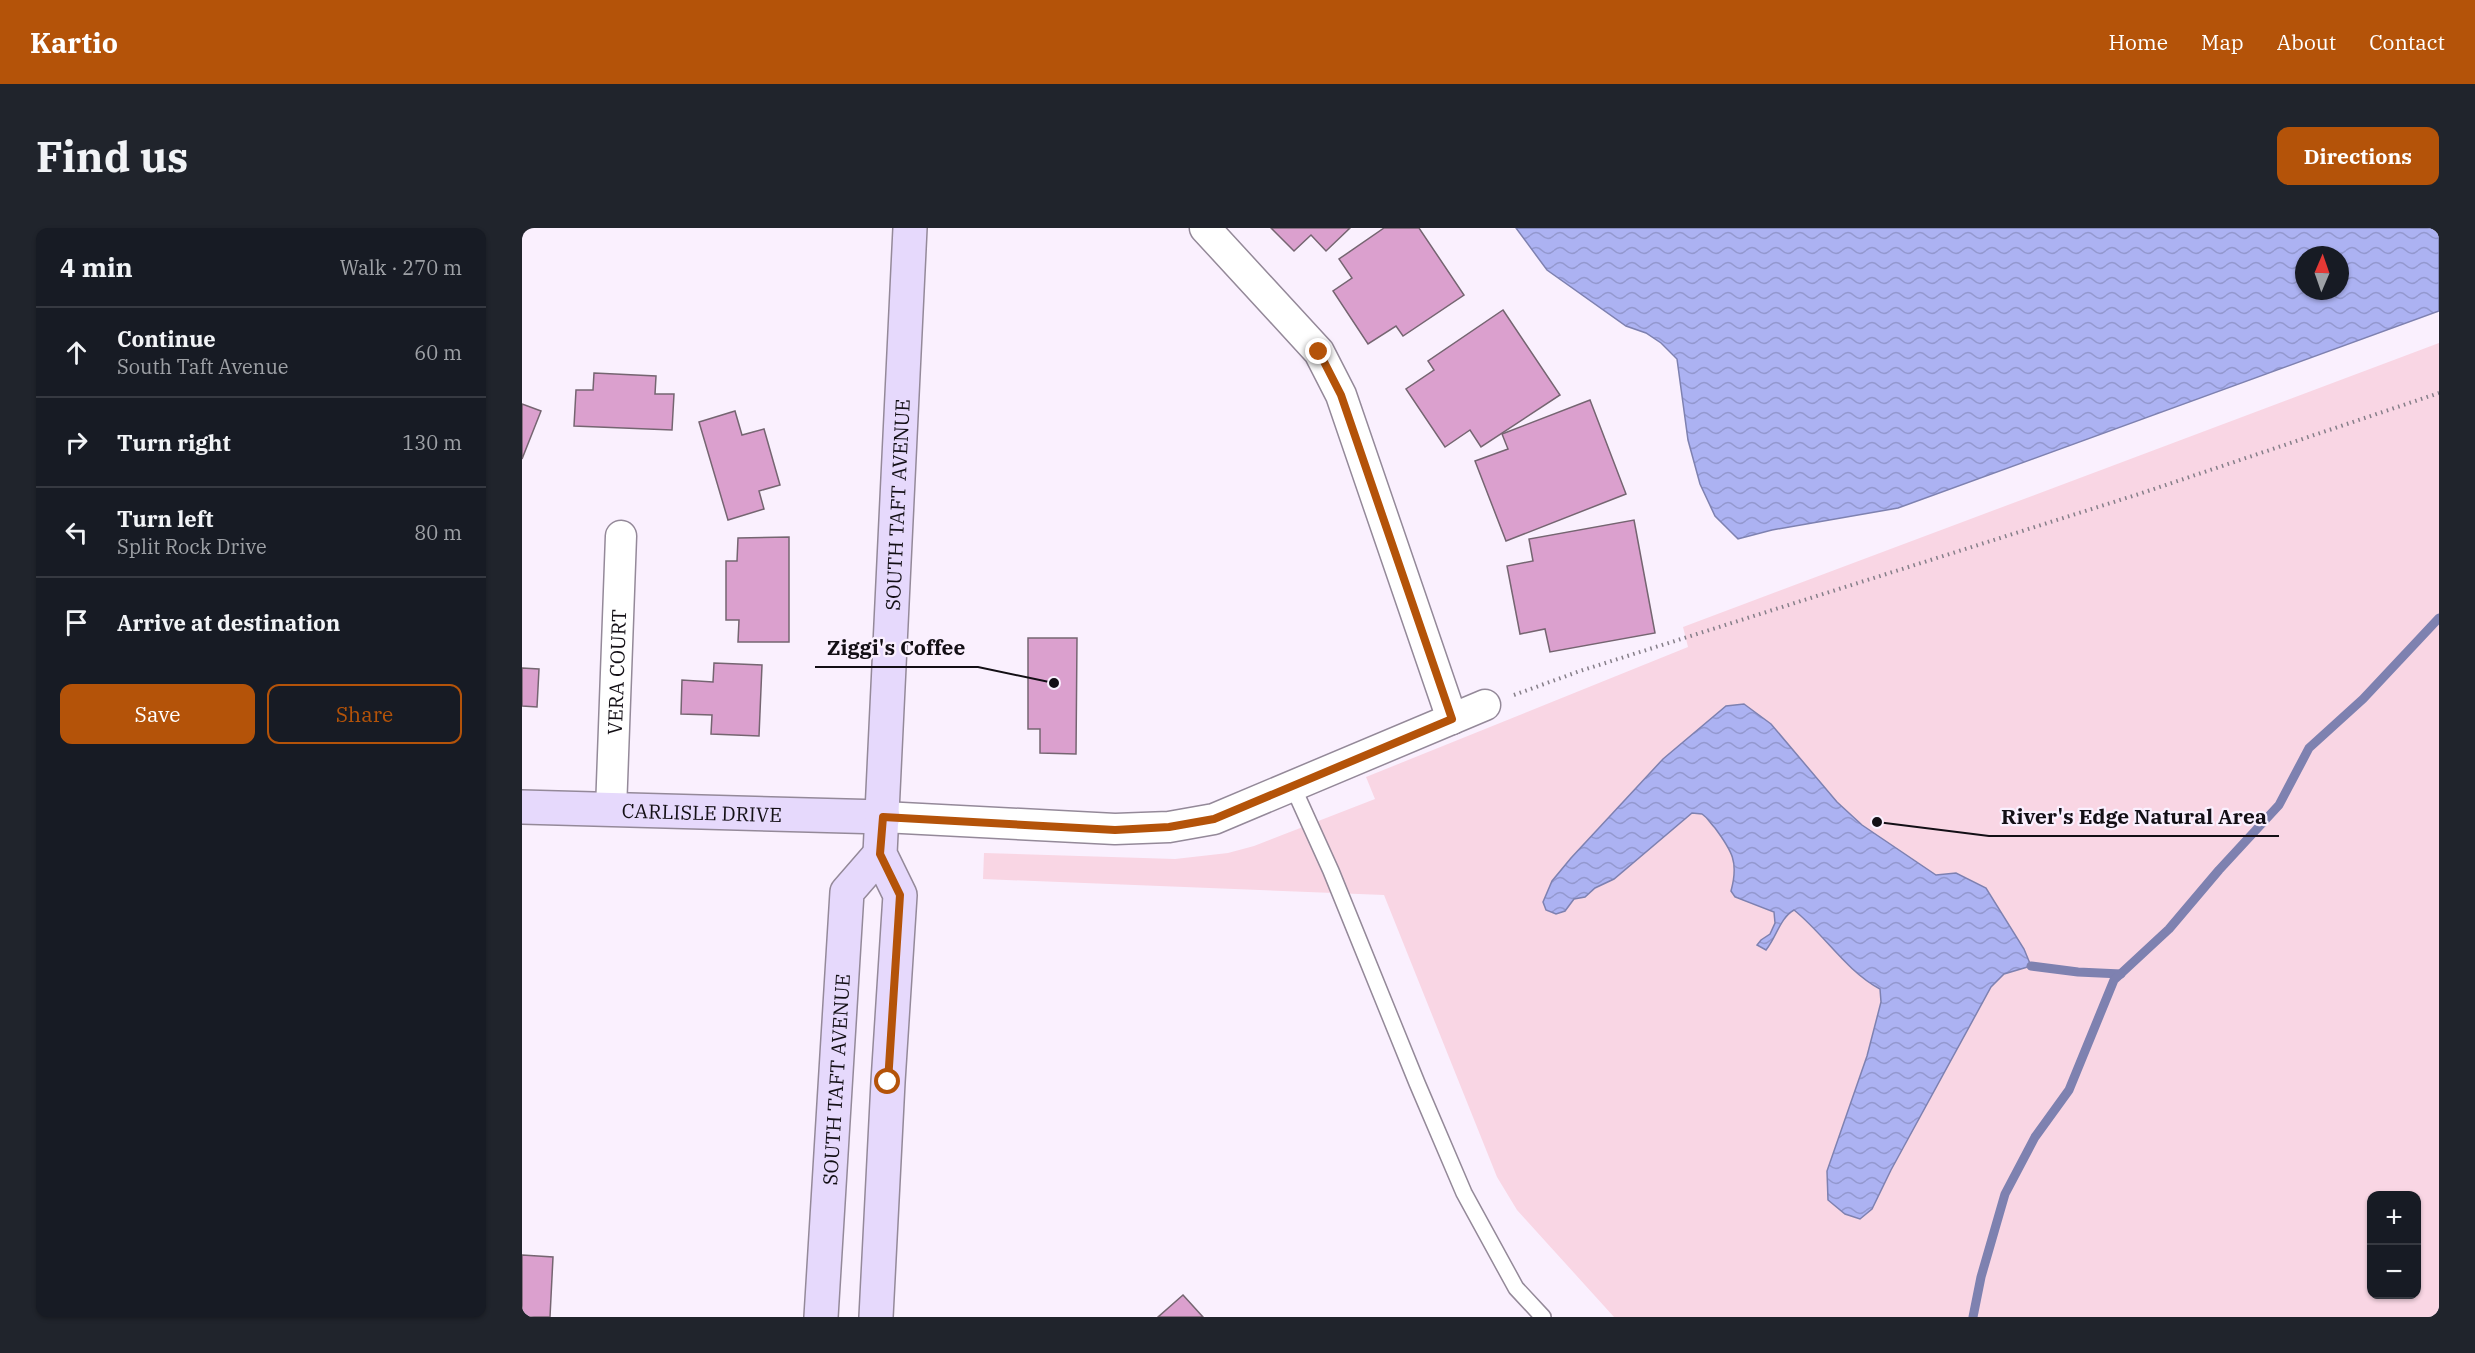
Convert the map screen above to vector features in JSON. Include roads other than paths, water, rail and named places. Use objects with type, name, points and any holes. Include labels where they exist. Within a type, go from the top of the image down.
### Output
[{"type":"main road","name":"SOUTH TAFT AVENUE","points":[[821,1317],[847,892],[880,854],[910,228]]},
{"type":"main road","name":"CARLISLE DRIVE","points":[[522,807],[883,817]]},
{"type":"main road","points":[[876,1317],[900,895],[880,854]]},
{"type":"street","points":[[1205,228],[1319,352],[1341,395],[1452,719]]},
{"type":"street","name":"VERA COURT","points":[[611,810],[621,536]]},
{"type":"street","points":[[883,817],[1115,830],[1169,827],[1214,819],[1485,705]]},
{"type":"lane","points":[[1293,787],[1331,871],[1416,1083],[1464,1193],[1516,1288],[1543,1317]]},
{"type":"water","points":[[1516,228],[2439,228],[2439,311],[1898,508],[1772,530],[1738,539],[1715,516],[1700,484],[1688,440],[1677,359],[1661,343],[1646,333],[1626,326],[1547,270]]},
{"type":"water","points":[[1744,704],[1771,724],[1837,802],[1862,825],[1936,875],[1956,873],[1986,888],[2024,949],[2031,966],[2004,974],[1991,987],[1872,1209],[1860,1219],[1845,1214],[1828,1200],[1827,1171],[1867,1056],[1881,1002],[1880,989],[1856,972],[1794,910],[1782,922],[1766,950],[1757,945],[1770,934],[1775,923],[1774,912],[1735,897],[1731,891],[1734,864],[1730,850],[1702,814],[1692,813],[1614,879],[1595,888],[1585,897],[1574,899],[1565,911],[1556,914],[1546,910],[1543,902],[1552,881],[1571,858],[1663,759],[1726,706]]},
{"type":"waterway","points":[[1973,1317],[1981,1277],[2005,1194],[2035,1137],[2069,1090],[2114,980],[2169,929],[2279,805],[2309,748],[2363,699],[2439,618]]},
{"type":"waterway","points":[[2031,966],[2078,972],[2121,974]]},
{"type":"place","name":"Ziggi's Coffee","points":[[1054,683]]},
{"type":"place","name":"River's Edge Natural Area","points":[[1877,822]]}]
